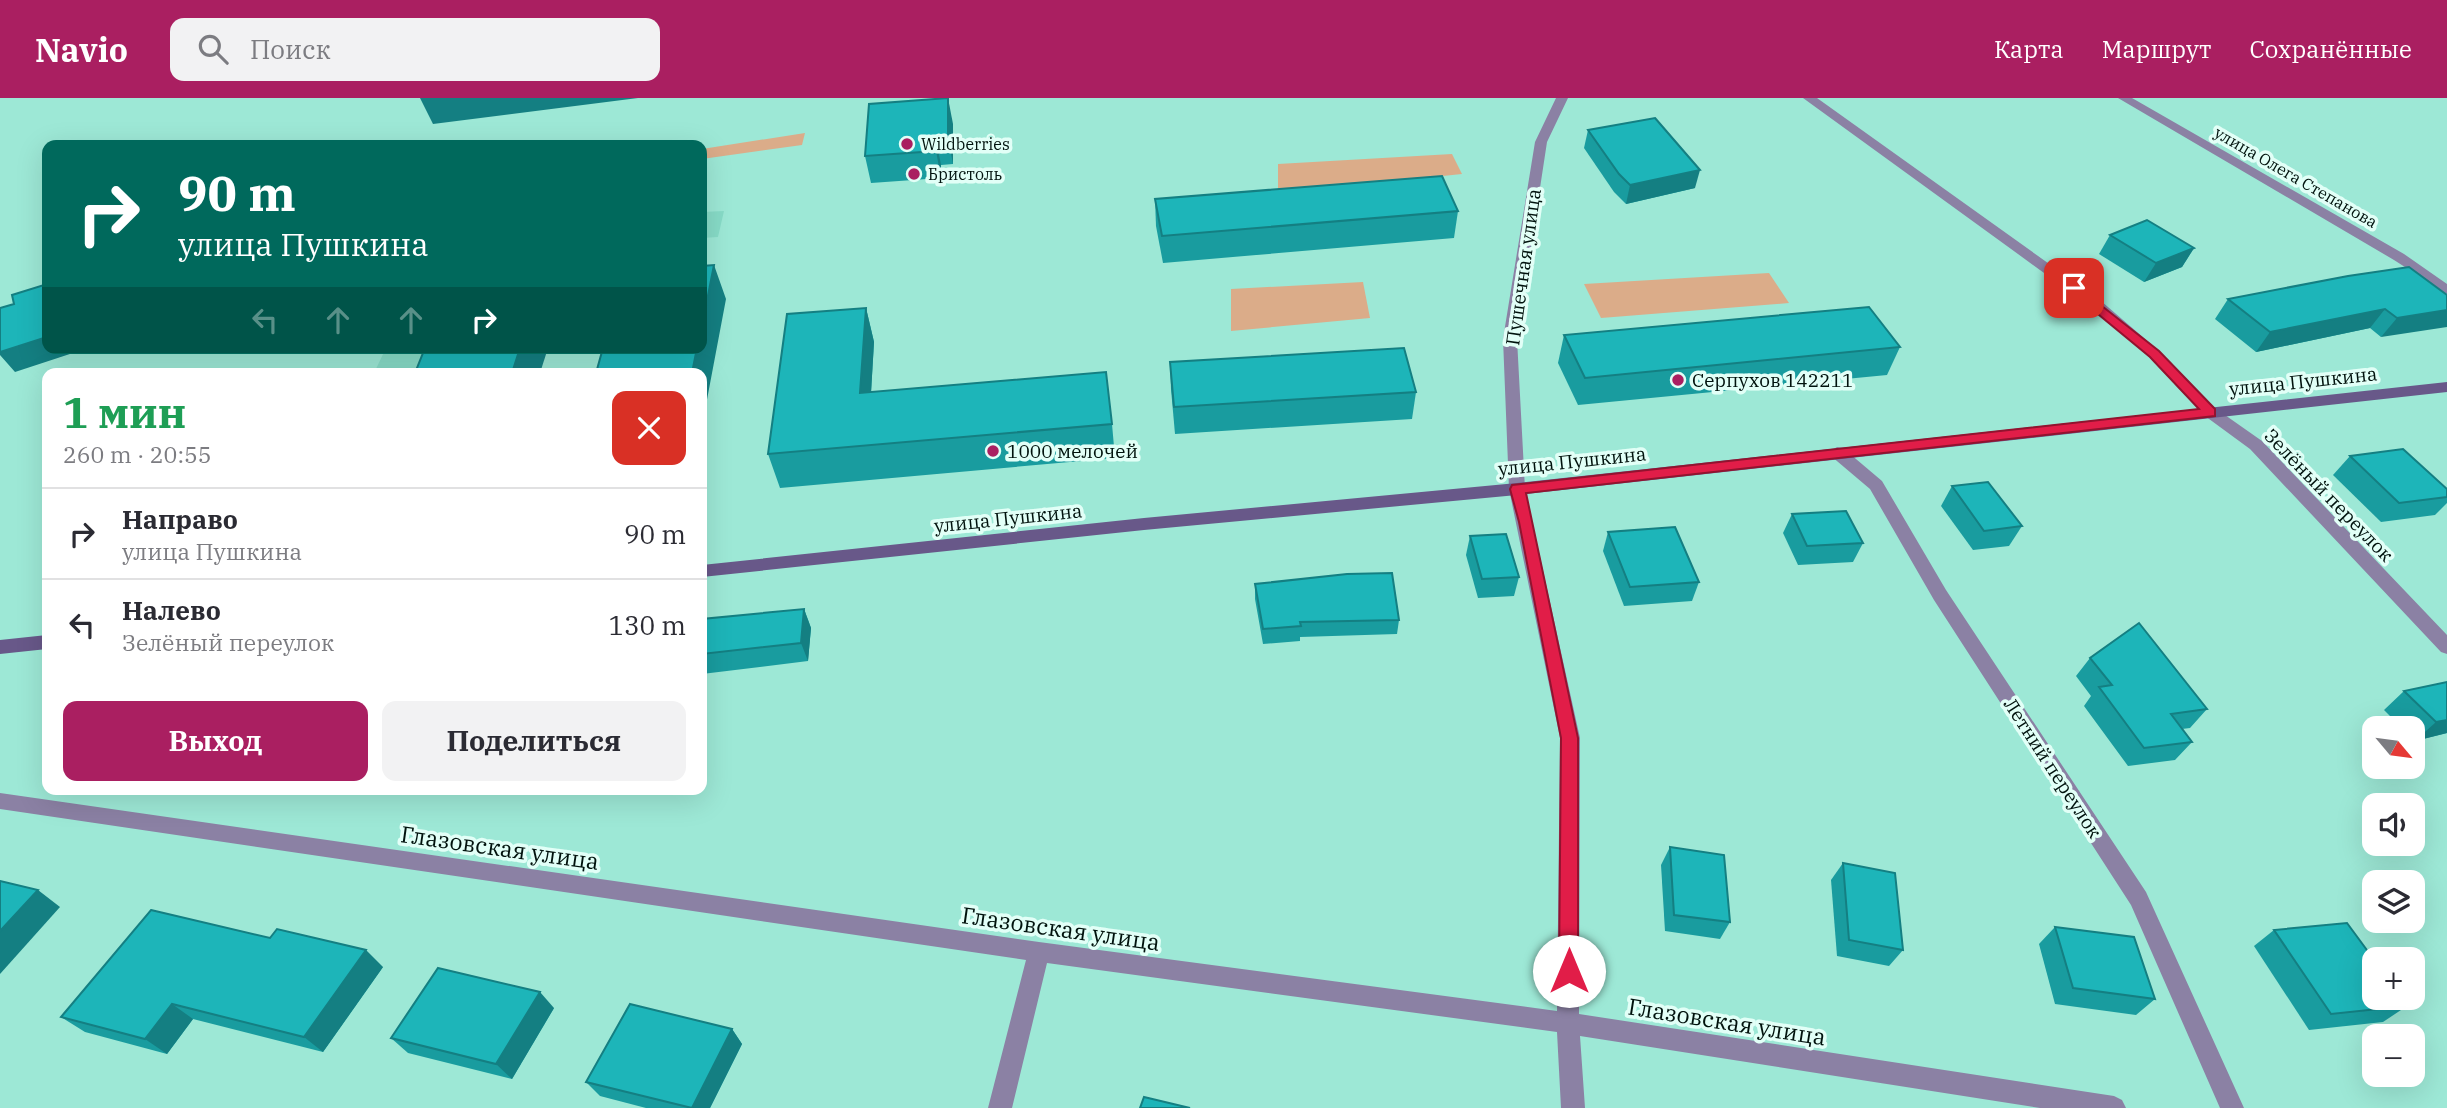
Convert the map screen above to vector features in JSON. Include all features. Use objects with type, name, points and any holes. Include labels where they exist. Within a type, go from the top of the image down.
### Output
[{"type":"street","name":"Пушечная улица","points":[[1562,98],[1541,142],[1510,339],[1517,489],[1527,522],[1570,738],[1568,1023],[1573,1108]]},
{"type":"street","name":"Зелёный переулок","points":[[1809,98],[2096,304],[2154,354],[2210,412],[2256,445],[2447,647]]},
{"type":"street","name":"улица Олега Степанова","points":[[2124,98],[2399,257],[2447,290]]},
{"type":"street","name":"улица Пушкина","points":[[707,570],[1517,489],[2447,387]]},
{"type":"street","name":"Летний переулок","points":[[1837,452],[1876,485],[1940,595],[2139,899],[2232,1108]]},
{"type":"street","points":[[0,647],[42,643]]},
{"type":"street","name":"Глазовская улица","points":[[0,801],[1039,951],[1568,1023],[2114,1108]]},
{"type":"street","points":[[1000,1108],[1039,951]]},
{"type":"shaded area","points":[[805,133],[802,145],[707,158],[707,148]]},
{"type":"shaded area","points":[[1452,154],[1462,174],[1278,193],[1278,164]]},
{"type":"shaded area","points":[[724,211],[718,237],[707,238],[707,212]]},
{"type":"shaded area","points":[[1769,273],[1789,303],[1601,318],[1584,284]]},
{"type":"shaded area","points":[[1363,282],[1370,318],[1231,331],[1231,289]]},
{"type":"shaded area","points":[[383,354],[426,354],[420,368],[376,368]]},
{"type":"building","points":[[948,98],[948,138],[936,139],[936,151],[865,156],[869,104]]},
{"type":"building","points":[[1655,118],[1700,170],[1630,185],[1588,130]]},
{"type":"building","points":[[1442,176],[1458,211],[1162,236],[1155,199]]},
{"type":"building","points":[[2147,220],[2194,248],[2156,263],[2110,235]]},
{"type":"building","points":[[714,265],[707,301],[707,266]]},
{"type":"building","points":[[2409,267],[2447,295],[2447,310],[2397,318],[2385,309],[2270,332],[2228,299],[2348,276]]},
{"type":"building","points":[[42,286],[42,339],[0,352],[0,308],[14,304],[12,295]]},
{"type":"building","points":[[1869,307],[1900,347],[1585,378],[1564,335]]},
{"type":"building","points":[[866,308],[860,393],[1106,372],[1112,424],[768,454],[787,314]]},
{"type":"building","points":[[1404,348],[1416,392],[1174,407],[1170,362]]},
{"type":"building","points":[[423,354],[518,354],[514,368],[417,368]]},
{"type":"building","points":[[601,354],[696,354],[693,368],[597,368]]},
{"type":"building","points":[[2403,449],[2447,489],[2447,497],[2399,503],[2350,456]]},
{"type":"building","points":[[1988,482],[2022,526],[1984,531],[1952,486]]},
{"type":"building","points":[[1846,511],[1863,543],[1807,546],[1792,514]]},
{"type":"building","points":[[1675,527],[1699,582],[1630,587],[1608,532]]},
{"type":"building","points":[[1506,534],[1519,577],[1482,579],[1470,536]]},
{"type":"building","points":[[1392,573],[1399,620],[1300,622],[1301,626],[1263,629],[1255,584],[1347,574]]},
{"type":"building","points":[[804,609],[801,643],[707,653],[707,619]]},
{"type":"building","points":[[2139,623],[2207,709],[2171,714],[2192,742],[2144,748],[2099,687],[2112,685],[2090,658]]},
{"type":"building","points":[[2447,682],[2447,720],[2436,722],[2404,691]]},
{"type":"building","points":[[1670,847],[1724,855],[1730,922],[1674,915]]},
{"type":"building","points":[[1843,863],[1895,873],[1903,950],[1849,940]]},
{"type":"building","points":[[0,881],[38,890],[0,931]]},
{"type":"building","points":[[151,910],[270,938],[277,929],[366,950],[304,1037],[172,1004],[145,1039],[61,1017]]},
{"type":"building","points":[[2347,923],[2365,947],[2362,947],[2362,1010],[2369,1010],[2331,1014],[2274,930]]},
{"type":"building","points":[[2055,927],[2134,937],[2155,999],[2073,988]]},
{"type":"building","points":[[438,968],[540,992],[496,1064],[391,1038]]},
{"type":"building","points":[[630,1004],[732,1029],[692,1108],[586,1082]]},
{"type":"building","points":[[1144,1097],[1190,1108],[1140,1108]]},
{"type":"place","name":"Wildberries","points":[[907,144]]},
{"type":"place","name":"Бристоль","points":[[914,174]]},
{"type":"place","name":"Серпухов 142211","points":[[1678,380]]},
{"type":"place","name":"1000 мелочей","points":[[993,451]]},
{"type":"route","points":[[1569,971],[1570,738],[1527,522],[1517,489],[2210,412],[2154,354],[2074,288]]}]
